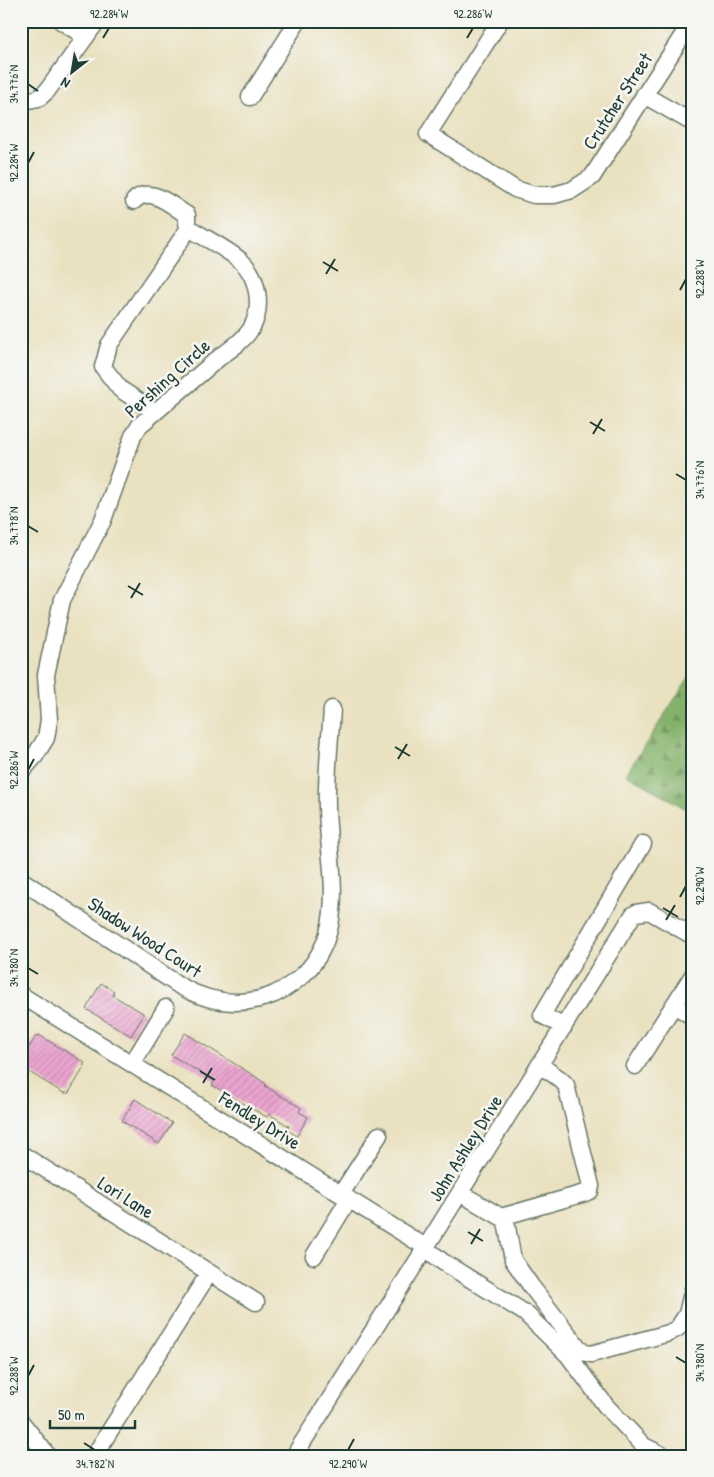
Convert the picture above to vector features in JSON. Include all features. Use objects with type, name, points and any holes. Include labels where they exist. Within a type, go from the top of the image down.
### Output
[{"type":"street","points":[[62,21],[86,37]]},
{"type":"street","points":[[25,98],[39,98],[47,91],[97,21]]},
{"type":"street","points":[[250,97],[298,21]]},
{"type":"street","name":"Crutcher Street","points":[[500,21],[428,134],[515,189],[534,195],[554,194],[572,190],[592,177],[692,21]]},
{"type":"street","points":[[644,95],[693,123]]},
{"type":"street","name":"Pershing Circle","points":[[21,772],[35,756],[46,738],[49,720],[46,675],[62,600],[103,520],[133,436],[140,426],[233,348],[250,330],[258,313],[258,294],[252,274],[242,262],[189,228],[187,215],[152,194],[142,195],[134,201]]},
{"type":"street","points":[[156,412],[120,389],[103,367],[109,345],[189,228]]},
{"type":"street","name":"Shadow Wood Court","points":[[21,880],[180,986],[201,997],[220,1002],[241,1003],[258,1000],[280,992],[294,983],[317,959],[330,927],[333,889],[327,787],[332,709]]},
{"type":"street","points":[[564,1027],[542,1015],[643,844]]},
{"type":"street","name":"John Ashley Drive","points":[[294,1456],[633,916],[645,910],[655,913],[692,935]]},
{"type":"street","points":[[588,936],[612,950]]},
{"type":"street","points":[[635,1066],[693,975]]},
{"type":"street","name":"Fendley Drive","points":[[21,995],[426,1247],[443,1262],[525,1313],[568,1355],[606,1406],[644,1446],[664,1456]]},
{"type":"street","points":[[674,1005],[693,1017]]},
{"type":"street","points":[[132,1064],[166,1008]]},
{"type":"street","points":[[460,1193],[501,1217],[585,1194],[590,1190],[591,1186],[566,1085],[540,1065]]},
{"type":"street","points":[[314,1256],[379,1135]]},
{"type":"street","name":"Lori Lane","points":[[21,1154],[256,1302]]},
{"type":"street","points":[[505,1216],[513,1260],[582,1352],[590,1354],[669,1333],[682,1323],[687,1314],[693,1289]]},
{"type":"street","points":[[94,1456],[209,1273]]},
{"type":"street","points":[[21,1422],[48,1456]]},
{"type":"green space","points":[[693,671],[693,813],[626,774]]},
{"type":"building","points":[[101,983],[114,991],[112,995],[143,1013],[131,1036],[86,1009]]},
{"type":"building","points":[[185,1033],[256,1077],[266,1084],[265,1086],[301,1108],[299,1112],[308,1117],[297,1136],[287,1130],[289,1126],[269,1114],[267,1117],[212,1085],[214,1081],[171,1055]]},
{"type":"building","points":[[37,1035],[85,1063],[68,1094],[21,1067],[21,1059]]},
{"type":"building","points":[[135,1099],[172,1123],[159,1144],[122,1121]]}]
